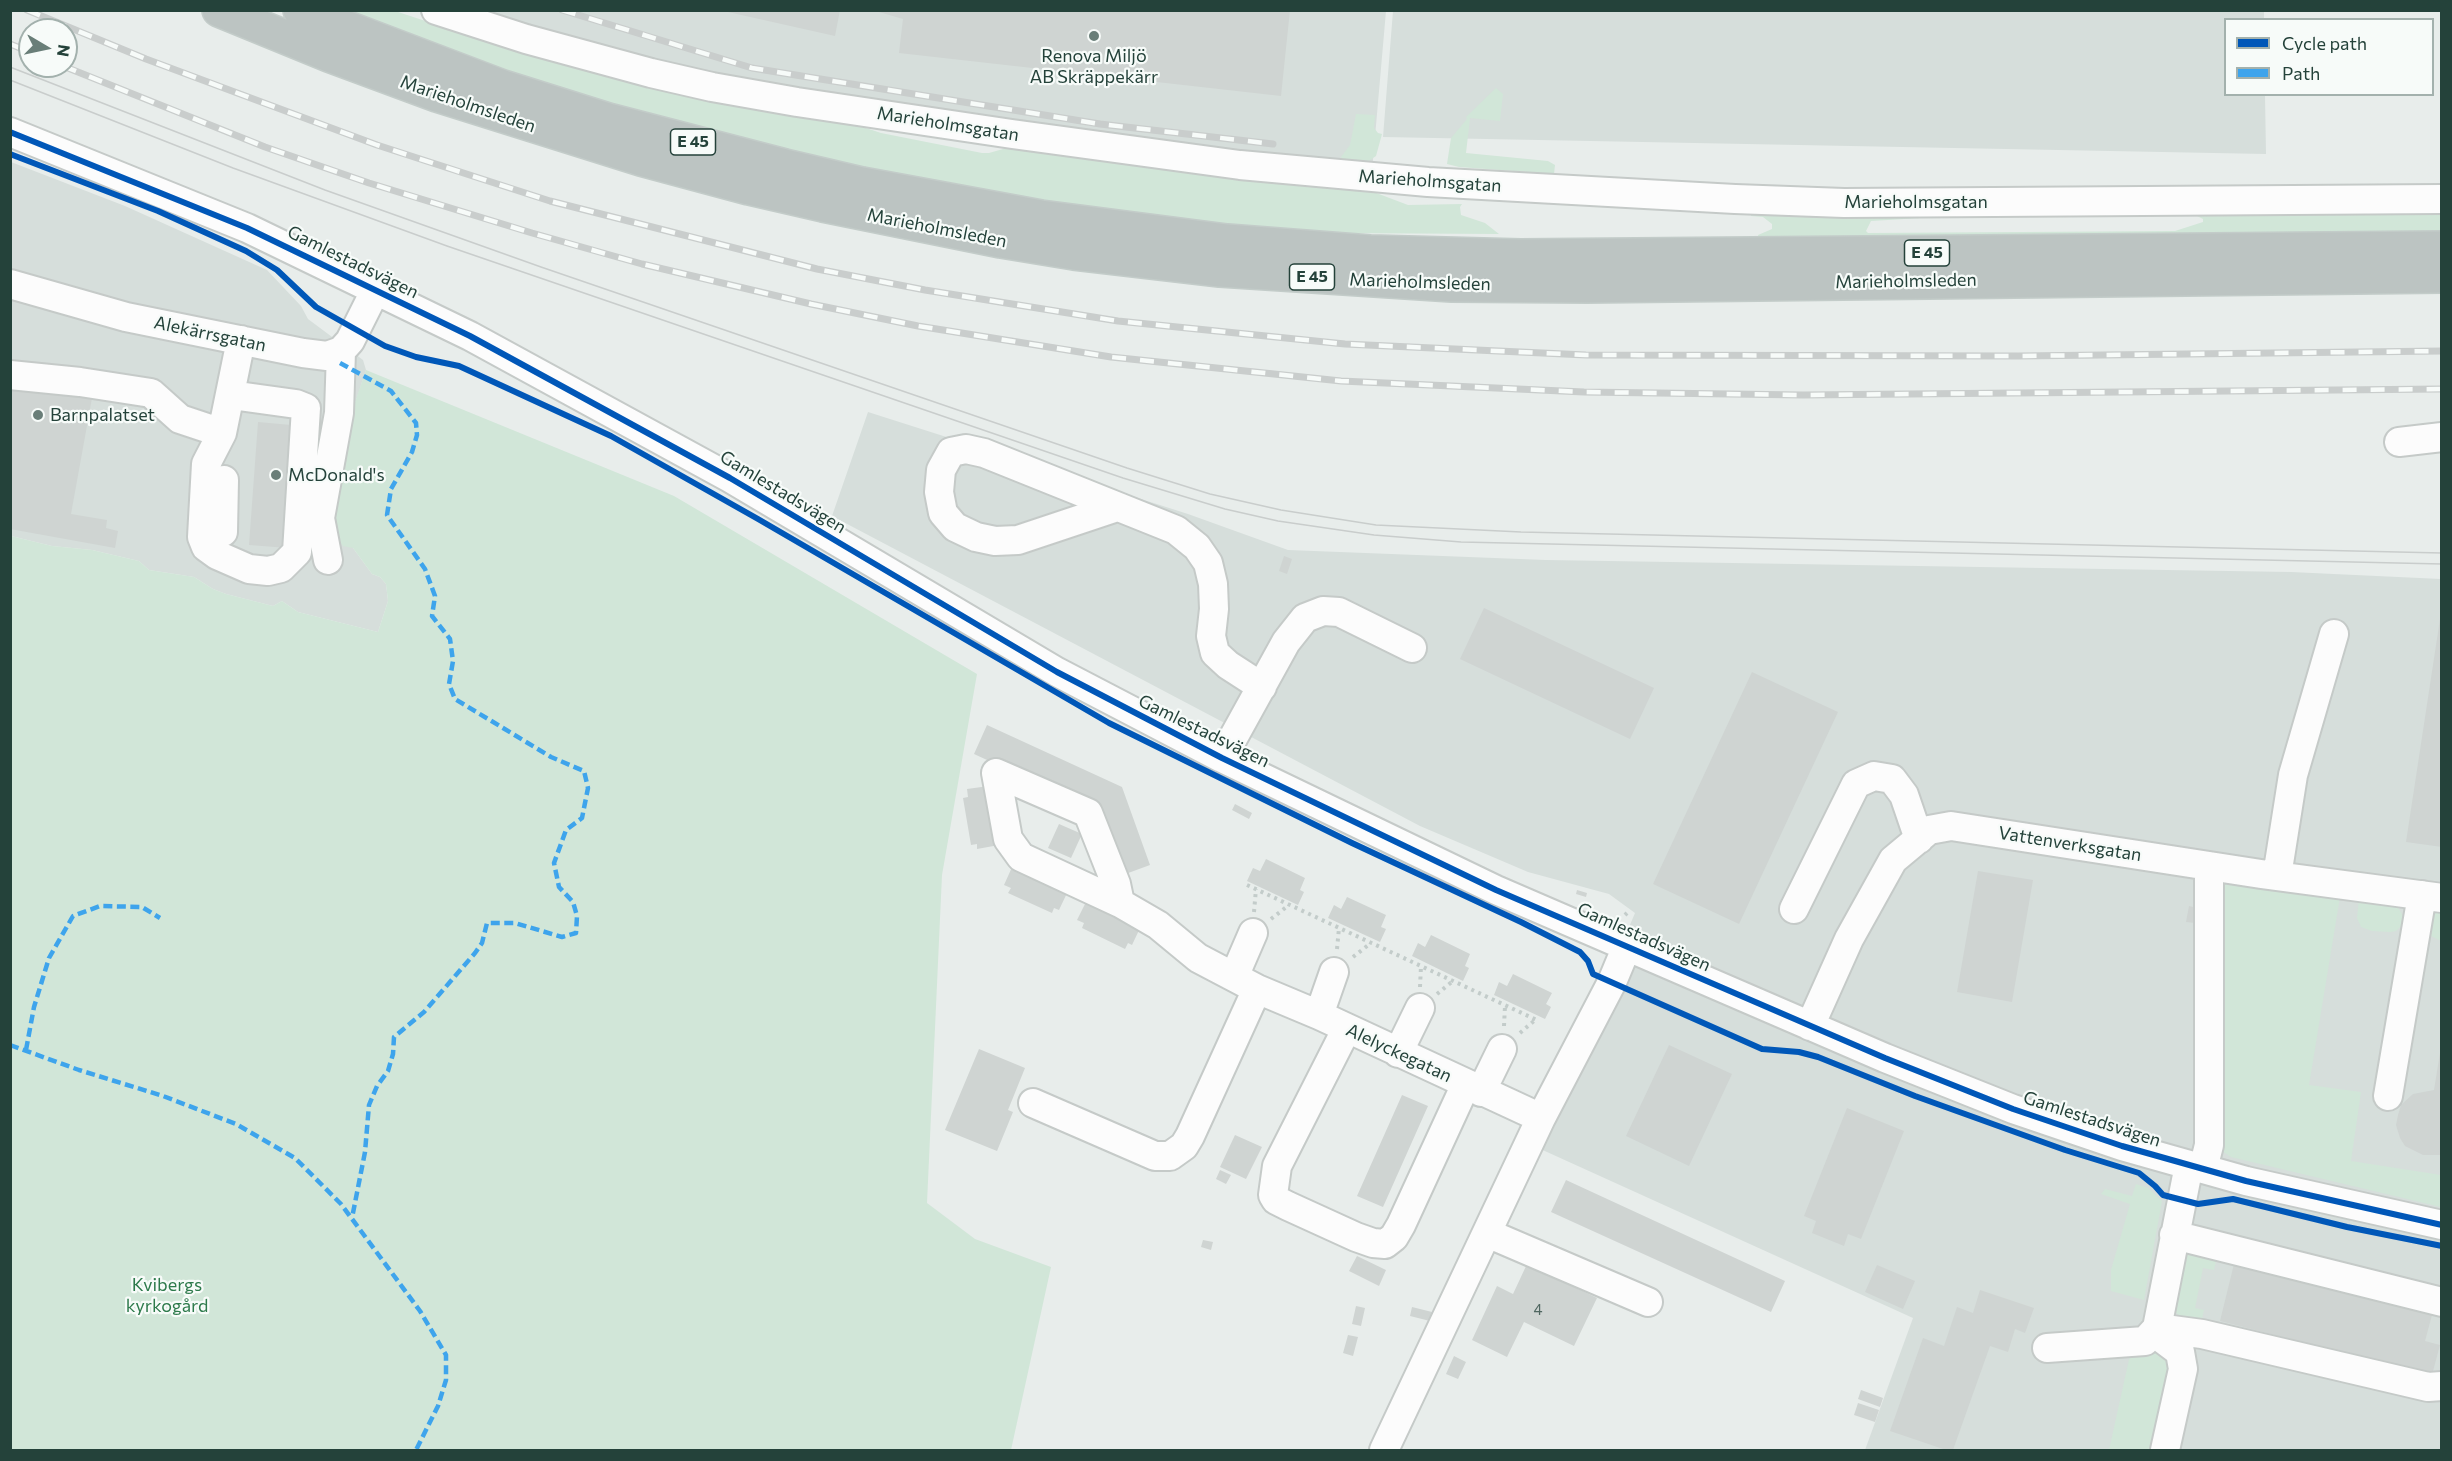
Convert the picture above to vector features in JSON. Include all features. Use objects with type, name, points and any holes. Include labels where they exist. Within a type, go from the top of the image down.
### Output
[{"type":"highway","name":"Marieholmsleden","points":[[219,10],[329,55],[437,95],[641,159],[823,205],[1001,241],[1074,253],[1220,270],[1452,285],[1576,286],[2442,276]]},
{"type":"highway","name":"Marieholmsleden","points":[[300,10],[436,63],[524,93],[608,120],[785,166],[862,184],[1041,217],[1227,240],[1370,252],[1521,256],[2442,248]]},
{"type":"street","name":"Marieholmsgatan","points":[[436,10],[498,20],[651,73],[797,102],[1156,155],[1428,182],[1844,203],[2442,199]]},
{"type":"street","name":"Gamlestadsvägen","points":[[10,132],[247,228],[470,336],[654,435],[1057,672],[1222,758],[1496,890],[1810,1026],[2013,1108],[2122,1146],[2196,1167],[2303,1195],[2442,1225]]},
{"type":"street","name":"Alekärrsgatan","points":[[10,284],[126,317],[327,356],[341,351]]},
{"type":"street","points":[[328,560],[320,518],[339,413],[341,351],[357,330],[376,289]]},
{"type":"street","points":[[231,395],[296,404],[306,408],[297,552],[279,559],[248,555],[232,560],[206,547],[202,537],[206,464],[222,433],[240,340]]},
{"type":"street","points":[[10,375],[80,382],[151,393],[180,419],[222,433]]},
{"type":"street","points":[[222,433],[223,532]]},
{"type":"street","points":[[2399,442],[2442,437]]},
{"type":"street","points":[[1117,507],[1018,540],[995,541],[976,537],[955,527],[943,513],[939,492],[941,470],[951,452],[966,449],[984,453],[1176,530],[1197,547],[1208,563],[1213,584],[1214,609],[1211,636],[1215,653],[1228,665],[1262,687]]},
{"type":"street","points":[[1222,758],[1286,642],[1305,618],[1323,611],[1339,612],[1412,648]]},
{"type":"street","points":[[2277,876],[2293,775],[2334,634]]},
{"type":"street","name":"Alelyckegatan","points":[[1120,903],[1116,884],[1088,813],[996,773],[1008,839],[1021,857],[1120,903],[1158,925],[1198,958],[1245,983],[1474,1088],[1535,1131]]},
{"type":"street","points":[[1794,909],[1856,784],[1874,776],[1892,779],[1904,795],[1918,839]]},
{"type":"street","name":"Vattenverksgatan","points":[[1810,1026],[1849,939],[1893,860],[1929,830],[1951,825],[2209,866],[2432,896]]},
{"type":"street","points":[[2047,1348],[2145,1341],[2157,1328],[2174,1235],[2196,1167],[2209,1145],[2209,866]]},
{"type":"street","points":[[2388,1096],[2432,896]]},
{"type":"street","points":[[1033,1102],[1155,1156],[1170,1156],[1184,1146],[1190,1136],[1245,983],[1253,933]]},
{"type":"street","points":[[1384,1450],[1535,1131],[1612,982],[1627,946]]},
{"type":"street","points":[[1319,1015],[1335,972]]},
{"type":"street","points":[[1398,1053],[1420,1008]]},
{"type":"street","points":[[1347,1028],[1277,1166],[1273,1195],[1276,1200],[1288,1206],[1372,1243],[1385,1244],[1394,1237],[1474,1088],[1502,1049]]},
{"type":"street","points":[[1487,1233],[1648,1302]]},
{"type":"street","points":[[2174,1235],[2442,1302]]},
{"type":"street","points":[[2157,1328],[2202,1334],[2428,1387],[2442,1386]]},
{"type":"street","points":[[2157,1328],[2164,1340],[2180,1352],[2183,1369],[2164,1450]]},
{"type":"path","points":[[1247,885],[1539,1022]]},
{"type":"shaded area","points":[[457,11],[1386,11],[1372,171],[798,96]]},
{"type":"shaded area","points":[[1393,11],[2264,11],[2264,18],[2224,18],[2224,96],[2265,96],[2266,154],[1383,137]]},
{"type":"shaded area","points":[[11,162],[125,206],[267,270],[301,306],[308,319],[363,360],[366,370],[354,407],[353,548],[372,574],[380,577],[386,584],[388,601],[378,632],[298,612],[282,601],[273,606],[226,594],[194,577],[149,570],[139,561],[92,550],[52,546],[11,536]]},
{"type":"shaded area","points":[[868,412],[1188,514],[1288,550],[1546,560],[2291,572],[2441,579],[2441,1450],[1865,1450],[1913,1318],[1536,1147],[1635,913],[1609,894],[1528,872],[1420,826],[832,516]]},
{"type":"green space","points":[[337,11],[395,11],[465,34],[854,124],[881,133],[982,153],[1010,147],[1371,191],[1408,205],[1462,204],[1461,215],[1485,223],[1499,234],[1330,233],[1219,223],[962,190],[852,168],[658,119],[524,78]]},
{"type":"green space","points":[[1496,88],[1503,94],[1500,121],[1470,118],[1466,153],[1548,161],[1555,165],[1554,174],[1459,167],[1447,164],[1451,138],[1467,119],[1466,117]]},
{"type":"green space","points":[[1356,114],[1375,115],[1374,128],[1382,134],[1376,156],[1367,162],[1343,160],[1341,157],[1350,145]]},
{"type":"green space","points":[[2441,210],[2442,233],[1759,241],[1758,235],[1772,229],[1772,224],[1763,217],[1751,216],[1751,213],[1938,214],[1938,217],[1871,221],[1866,231],[1868,233],[2175,231],[2203,222],[2203,219],[2197,216],[2181,213]]},
{"type":"green space","name":"Kvibergs kyrkogård","points":[[366,370],[674,496],[977,674],[942,875],[927,1203],[975,1239],[1051,1267],[1011,1450],[11,1450],[11,536],[52,546],[92,550],[139,561],[149,570],[194,577],[226,594],[273,606],[282,601],[298,612],[378,632],[388,601],[386,584],[380,577],[372,574],[353,548],[343,546],[335,537],[329,491],[332,468]]},
{"type":"green space","points":[[2216,880],[2340,897],[2309,1085],[2361,1092],[2351,1161],[2441,1175],[2441,1207],[2231,1157],[2222,1151]]},
{"type":"green space","points":[[2359,899],[2396,904],[2403,916],[2402,925],[2396,931],[2390,932],[2372,931],[2361,927],[2357,918]]},
{"type":"green space","points":[[2441,910],[2441,941],[2429,935],[2429,920]]},
{"type":"green space","points":[[2136,1184],[2148,1188],[2162,1201],[2144,1300],[2111,1291],[2111,1270],[2130,1204],[2101,1194],[2105,1189],[2132,1196]]},
{"type":"green space","points":[[2180,1252],[2218,1252],[2214,1270],[2203,1268],[2195,1308],[2204,1310],[2201,1324],[2185,1321],[2174,1311]]},
{"type":"green space","points":[[2159,1352],[2171,1356],[2155,1450],[2109,1450],[2130,1355]]},
{"type":"building","points":[[719,10],[840,10],[835,36]]},
{"type":"building","name":"Renova Miljö AB Skräppekärr","points":[[872,10],[1290,10],[1281,96],[899,53],[903,19]]},
{"type":"building","points":[[10,380],[94,387],[71,514],[107,520],[106,528],[118,531],[115,548],[10,529]]},
{"type":"building","name":"McDonald's","points":[[258,422],[302,426],[288,548],[249,545]]},
{"type":"building","points":[[1284,556],[1292,559],[1287,574],[1279,571]]},
{"type":"building","points":[[1484,608],[1654,688],[1630,739],[1460,659]]},
{"type":"building","points":[[2440,619],[2442,620],[2442,847],[2406,842]]},
{"type":"building","points":[[1752,672],[1838,712],[1739,924],[1653,884]]},
{"type":"building","points":[[987,725],[1122,787],[1150,865],[1120,876],[1096,810],[974,754]]},
{"type":"building","points":[[989,786],[999,845],[977,849],[977,844],[971,845],[963,798],[968,797],[967,789]]},
{"type":"building","points":[[1235,804],[1252,813],[1249,819],[1232,810]]},
{"type":"building","points":[[1059,824],[1082,834],[1071,858],[1048,848]]},
{"type":"building","points":[[1266,859],[1305,878],[1300,890],[1304,892],[1298,905],[1247,881],[1253,868],[1260,871]]},
{"type":"building","points":[[1013,865],[1068,891],[1059,910],[1054,908],[1052,913],[1008,893],[1011,888],[1004,885]]},
{"type":"building","points":[[1978,871],[2033,880],[2012,1002],[1957,992]]},
{"type":"building","points":[[1577,890],[1587,893],[1586,897],[1576,894]]},
{"type":"building","points":[[1347,897],[1386,915],[1381,927],[1386,929],[1380,942],[1328,918],[1334,905],[1341,909]]},
{"type":"building","points":[[1087,900],[1141,926],[1132,945],[1128,943],[1125,949],[1082,928],[1084,923],[1077,920]]},
{"type":"building","points":[[2189,906],[2197,908],[2195,923],[2186,922]]},
{"type":"building","points":[[1431,935],[1470,954],[1465,966],[1469,968],[1463,981],[1412,956],[1418,943],[1425,947]]},
{"type":"building","points":[[1513,974],[1552,993],[1546,1004],[1551,1007],[1545,1019],[1494,995],[1499,982],[1507,986]]},
{"type":"building","points":[[1669,1045],[1732,1074],[1689,1166],[1626,1136]]},
{"type":"building","points":[[979,1049],[1025,1068],[1008,1110],[1013,1112],[997,1151],[945,1130]]},
{"type":"building","points":[[2440,1053],[2442,1155],[2423,1155],[2405,1146],[2396,1125],[2401,1105],[2413,1094],[2434,1090]]},
{"type":"building","points":[[1402,1095],[1428,1106],[1383,1207],[1357,1196]]},
{"type":"building","points":[[1847,1108],[1904,1131],[1861,1239],[1848,1234],[1844,1246],[1812,1233],[1816,1221],[1804,1216]]},
{"type":"building","points":[[1235,1135],[1262,1147],[1246,1179],[1220,1167]]},
{"type":"building","points":[[1220,1170],[1231,1175],[1226,1184],[1216,1179]]},
{"type":"building","points":[[1566,1180],[1785,1281],[1771,1312],[1551,1212]]},
{"type":"building","points":[[1203,1240],[1213,1242],[1211,1250],[1201,1247]]},
{"type":"building","points":[[1357,1256],[1386,1270],[1379,1286],[1349,1271]]},
{"type":"building","points":[[1527,1264],[1597,1298],[1574,1346],[1524,1322],[1507,1357],[1472,1340],[1497,1286],[1513,1294]]},
{"type":"building","points":[[2234,1264],[2432,1315],[2425,1341],[2440,1345],[2432,1375],[2220,1321]]},
{"type":"building","points":[[1877,1265],[1915,1281],[1903,1309],[1865,1292]]},
{"type":"building","points":[[1980,1290],[2034,1308],[2025,1333],[2015,1329],[2008,1352],[1990,1346],[1953,1450],[1946,1450],[1890,1431],[1923,1338],[1944,1346],[1957,1307],[1973,1313]]},
{"type":"building","points":[[1356,1306],[1365,1308],[1361,1326],[1352,1324]]},
{"type":"building","points":[[1412,1307],[1432,1312],[1430,1321],[1410,1316]]},
{"type":"building","points":[[1348,1335],[1358,1337],[1353,1356],[1343,1353]]},
{"type":"building","points":[[1454,1356],[1466,1362],[1458,1379],[1446,1374]]},
{"type":"building","points":[[1861,1390],[1883,1398],[1880,1407],[1858,1399]]},
{"type":"building","points":[[1858,1403],[1879,1410],[1875,1422],[1854,1415]]},
{"type":"tram line","points":[[10,67],[325,190],[541,267],[1127,468],[1210,494],[1281,510],[1376,525],[1521,532],[2442,553]]},
{"type":"tram line","points":[[10,80],[233,168],[447,246],[1123,478],[1225,509],[1278,521],[1374,535],[1461,542],[2442,564]]},
{"type":"railway","points":[[27,10],[146,59],[377,145],[550,201],[817,269],[925,290],[1118,321],[1345,344],[1586,355],[2018,356],[2442,351]]},
{"type":"railway","points":[[562,10],[752,68],[1100,124],[1273,144]]},
{"type":"railway","points":[[10,44],[18,47]]},
{"type":"railway","points":[[78,72],[265,147],[369,183],[642,264],[811,304],[918,326],[1111,357],[1341,381],[1584,392],[1803,395],[2442,389]]},
{"type":"marked path","points":[[340,363],[391,391],[416,423],[417,435],[412,452],[391,489],[387,515],[425,569],[435,596],[432,616],[450,639],[453,661],[449,684],[455,699],[551,757],[584,771],[588,788],[582,818],[566,830],[554,863],[559,887],[573,902],[577,916],[576,933],[562,937],[515,923],[487,923],[482,943],[475,953],[424,1012],[394,1037],[393,1054],[388,1071],[377,1086],[369,1105],[365,1152],[352,1218]]},
{"type":"marked path","points":[[26,1050],[34,1007],[49,958],[73,916],[100,906],[142,907],[160,918]]},
{"type":"marked path","points":[[10,1045],[79,1070],[163,1096],[236,1124],[295,1158],[341,1204],[420,1311],[446,1355],[446,1380],[438,1406],[416,1450]]},
{"type":"cycle path","points":[[10,132],[247,228],[470,336],[730,478],[1057,672],[1222,758],[1496,890],[1885,1058],[2013,1109],[2122,1146],[2246,1181],[2442,1225]]},
{"type":"cycle path","points":[[10,154],[158,211],[246,251],[277,270],[316,307],[385,346],[416,357],[459,366],[611,436],[1109,723],[1580,952],[1588,961],[1593,974],[1762,1049],[1799,1052],[1818,1057],[1915,1096],[2065,1150],[2139,1173],[2163,1195],[2198,1204],[2233,1199],[2347,1227],[2442,1246]]},
{"type":"place","name":"Renova Miljö AB Skräppekärr","points":[[1094,36]]},
{"type":"place","name":"Barnpalatset","points":[[38,415]]},
{"type":"place","name":"McDonald's","points":[[276,475]]}]
